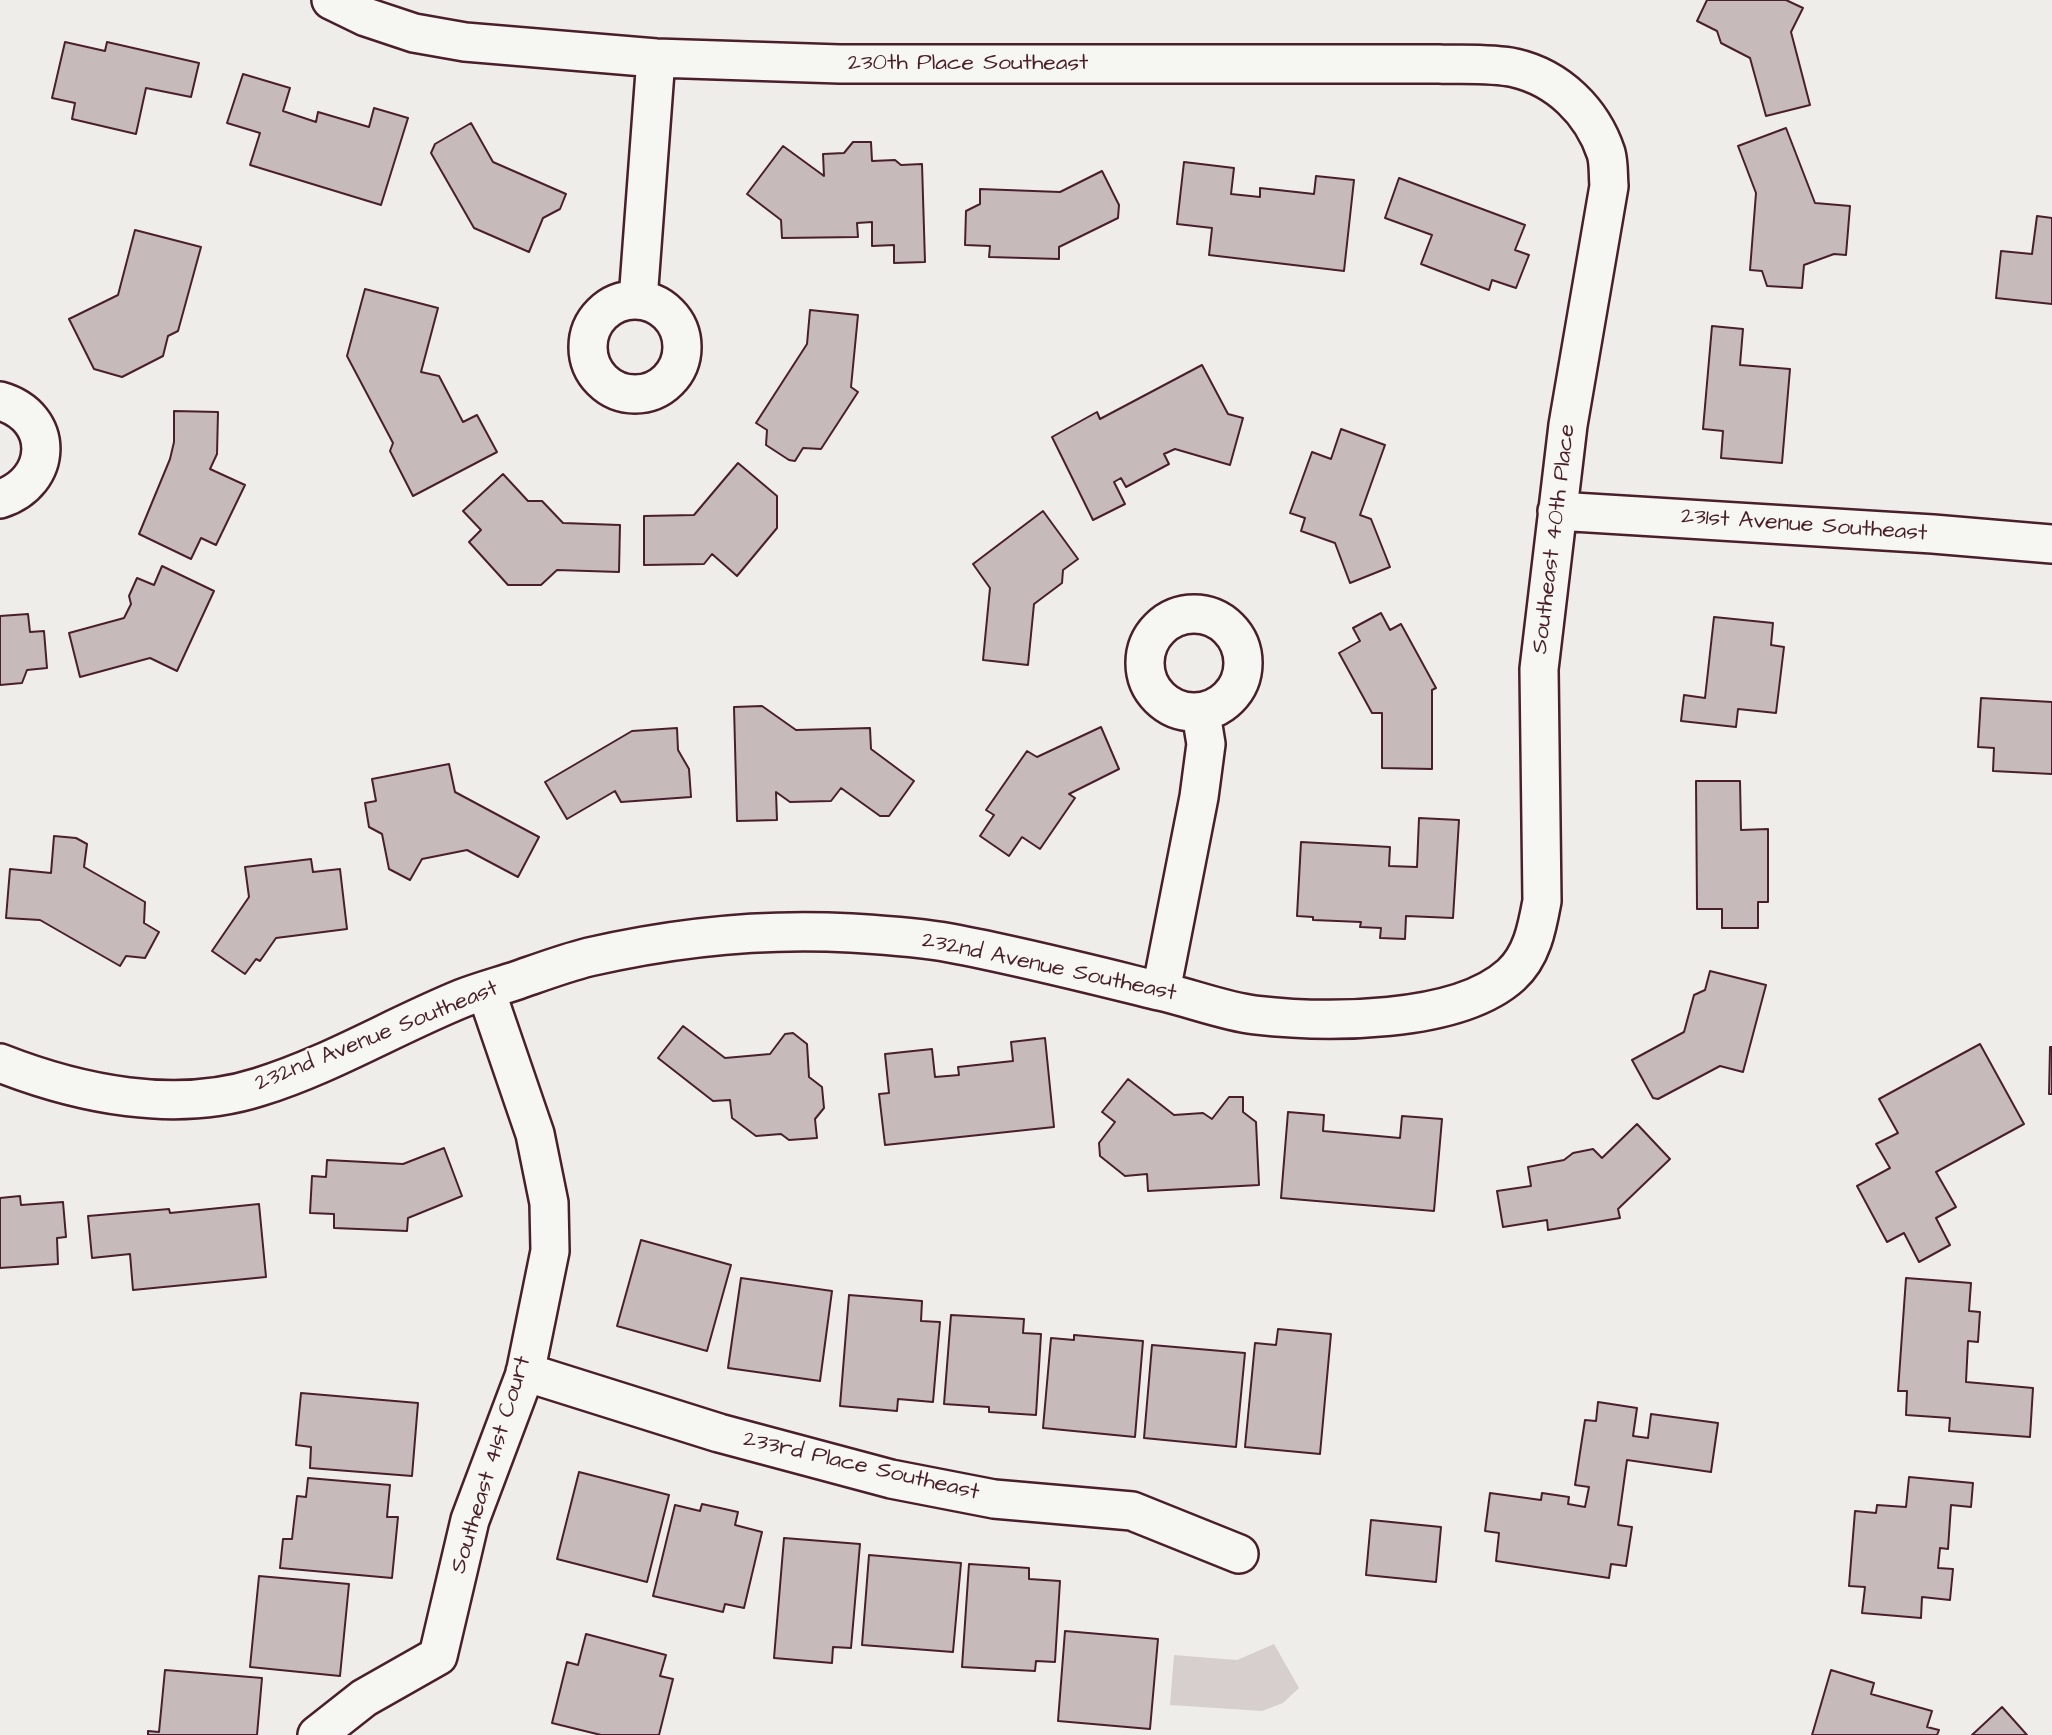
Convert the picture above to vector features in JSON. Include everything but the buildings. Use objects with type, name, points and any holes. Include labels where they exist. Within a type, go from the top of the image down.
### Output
[{"type":"street","name":"230th Place Southeast","points":[[331,0],[366,18],[414,33],[452,40],[656,58],[840,64],[1439,64],[1514,68],[1548,81],[1573,98],[1592,124]]},
{"type":"street","points":[[638,300],[656,58]]},
{"type":"street","name":"Southeast 40th Place","points":[[1525,959],[1536,931],[1542,901],[1539,669],[1568,425],[1609,186],[1606,155],[1592,124]]},
{"type":"street","points":[[0,401],[26,413],[35,426],[41,456],[36,472],[27,484],[15,494],[0,499]]},
{"type":"street","name":"231st Avenue Southeast","points":[[1557,511],[2052,544]]},
{"type":"street","points":[[1161,991],[1199,797],[1206,744],[1201,713]]},
{"type":"street","name":"232nd Avenue Southeast","points":[[0,1063],[31,1075],[105,1093],[161,1100],[208,1097],[256,1088],[308,1069],[485,991],[586,958],[692,937],[795,930],[946,942],[1253,1014],[1311,1018],[1403,1015],[1448,1006],[1488,992],[1512,974],[1525,959]]},
{"type":"street","name":"Southeast 41st Court","points":[[317,1735],[364,1698],[438,1656],[470,1520],[525,1372],[550,1251],[549,1203],[535,1134],[485,991]]},
{"type":"street","name":"233rd Place Southeast","points":[[525,1372],[719,1433],[891,1479],[994,1499],[1132,1511],[1239,1554]]},
{"type":"shaded area","points":[[1274,1644],[1299,1688],[1283,1703],[1262,1711],[1170,1705],[1174,1655],[1237,1660]]}]
